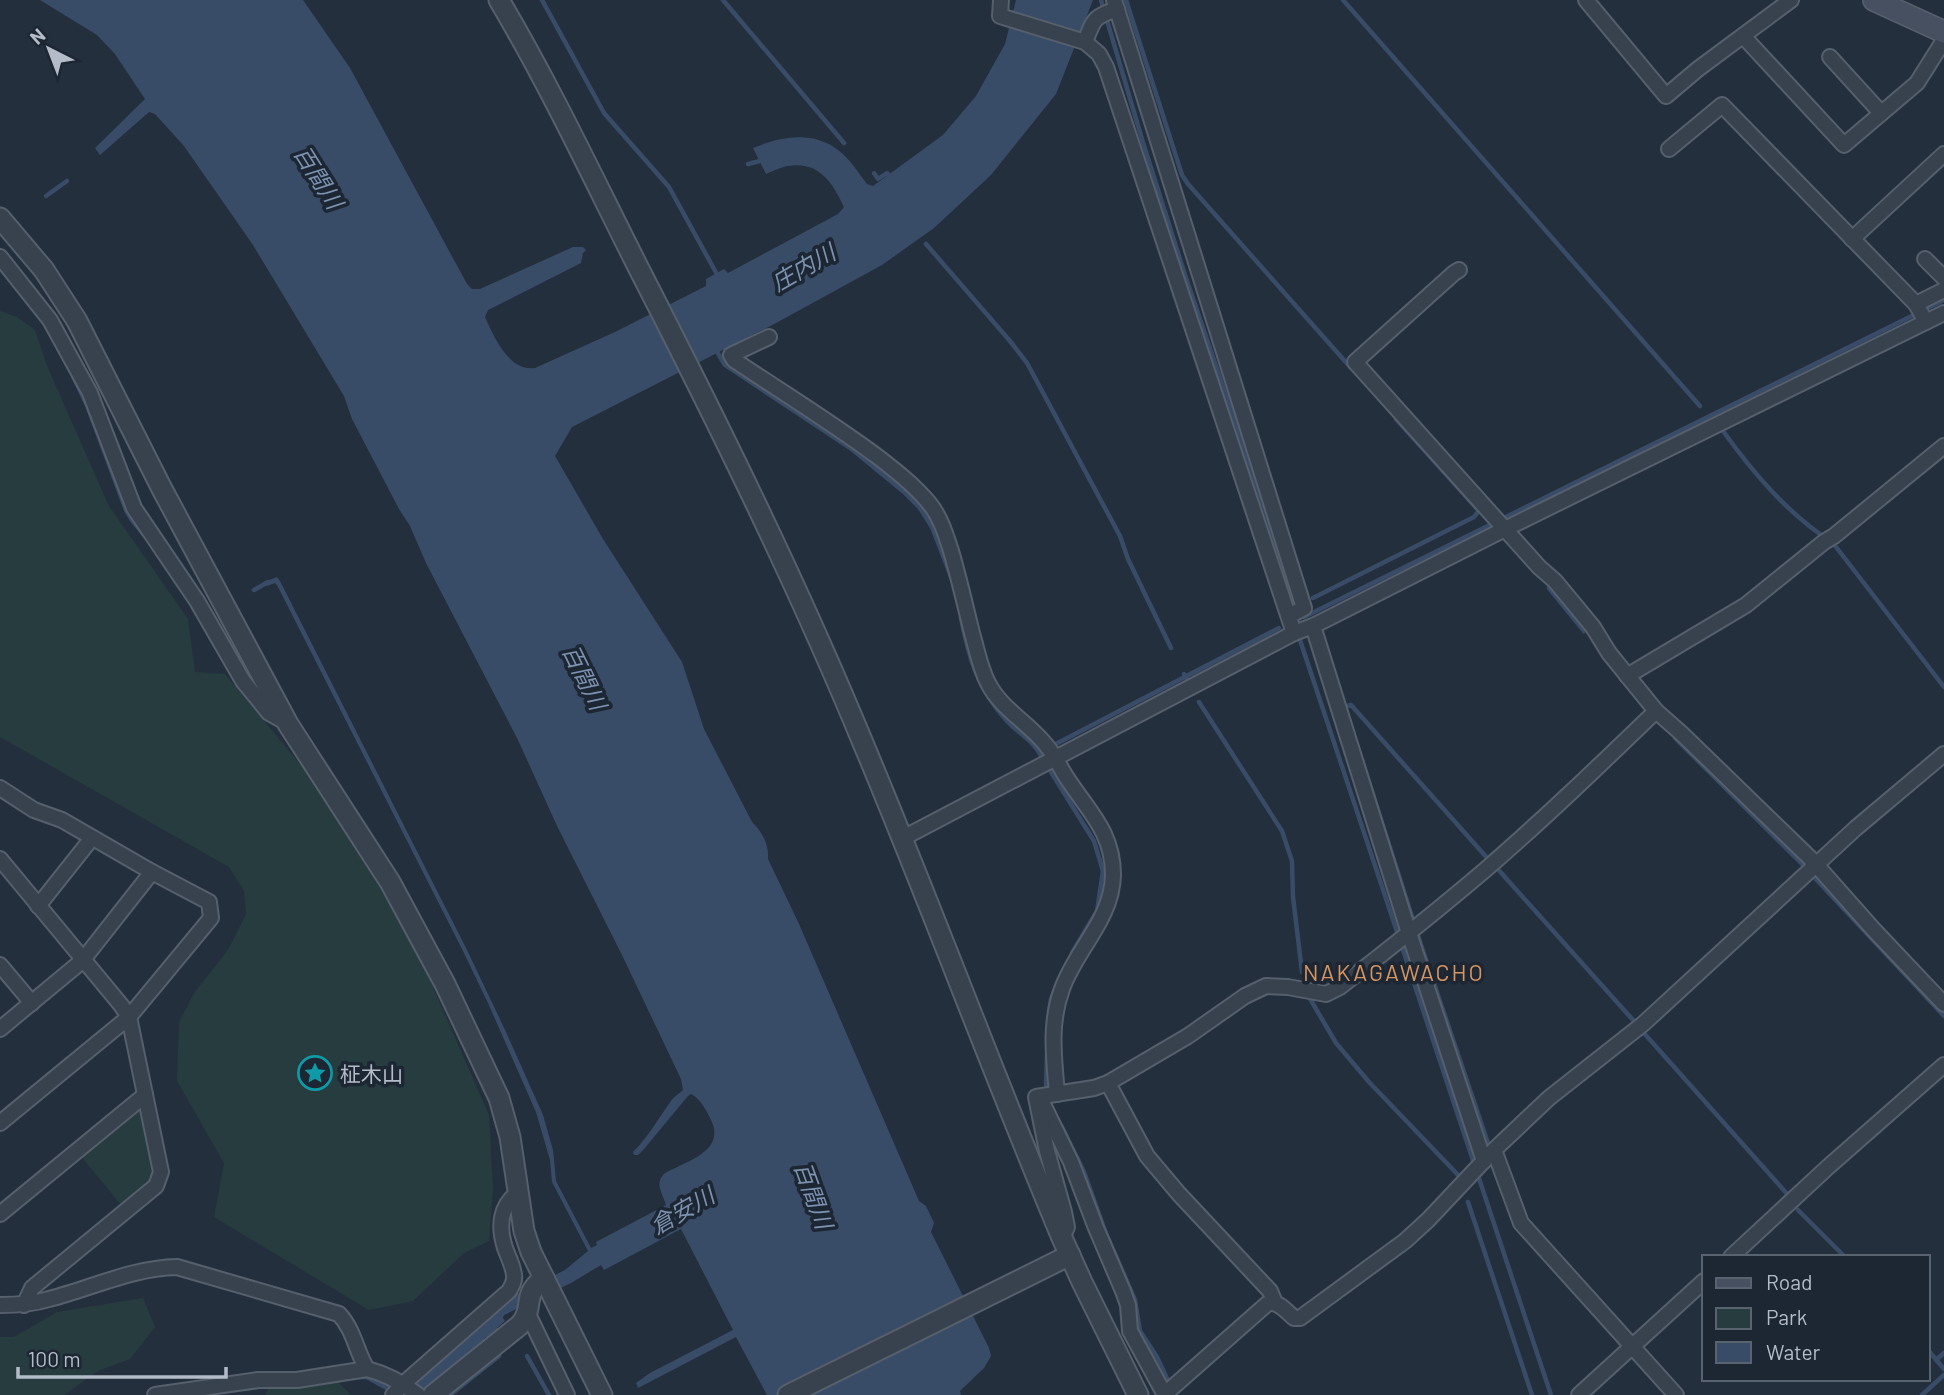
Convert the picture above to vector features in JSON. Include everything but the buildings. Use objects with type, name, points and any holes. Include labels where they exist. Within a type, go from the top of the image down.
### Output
[{"type":"main road","points":[[1874,0],[1944,32]]},
{"type":"street","points":[[499,0],[566,123],[689,367],[831,665],[1066,1246],[1138,1395]]},
{"type":"street","points":[[1001,0],[1000,16],[1082,41],[1099,54],[1112,81],[1294,633]]},
{"type":"street","points":[[1586,0],[1666,96],[1791,0]]},
{"type":"street","points":[[1082,41],[1093,21],[1115,6],[1304,608],[1289,616]]},
{"type":"street","points":[[1743,36],[1843,145],[1917,83],[1944,40]]},
{"type":"street","points":[[1830,57],[1881,113]]},
{"type":"street","points":[[1669,149],[1722,105],[1921,313],[1944,313]]},
{"type":"street","points":[[1852,239],[1944,154]]},
{"type":"street","points":[[0,218],[44,270],[76,321],[162,489],[288,724],[384,872],[445,984],[499,1098],[513,1149],[524,1231],[531,1252],[602,1395]]},
{"type":"street","points":[[0,257],[6,270],[50,320],[90,393],[134,508],[197,601],[243,681],[270,713],[288,724]]},
{"type":"street","points":[[1925,259],[1944,278]]},
{"type":"street","points":[[1459,270],[1355,362],[1539,567],[1555,581],[1656,711],[1816,866],[1944,1004]]},
{"type":"street","points":[[902,838],[1050,751],[1312,626],[1499,523],[1921,313],[1944,290]]},
{"type":"street","points":[[769,337],[731,355],[734,360],[841,430],[902,476],[931,505],[947,540],[989,685],[1003,704],[1050,751],[1104,830],[1111,853],[1113,875],[1110,896],[1104,915],[1071,968],[1056,1006],[1053,1023],[1057,1094]]},
{"type":"street","points":[[1627,676],[1746,605],[1944,446]]},
{"type":"street","points":[[1312,626],[1482,1163],[1521,1223],[1676,1395]]},
{"type":"street","points":[[788,1395],[1045,1268],[1066,1246],[1065,1219],[1039,1119],[1036,1097],[1094,1088],[1108,1083],[1188,1036],[1245,996],[1266,986],[1326,994],[1340,987],[1486,869],[1656,711]]},
{"type":"street","points":[[1108,1083],[1147,1156],[1270,1291],[1275,1303],[1294,1318],[1300,1318],[1405,1241],[1549,1098],[1643,1024],[1856,828],[1944,754]]},
{"type":"street","points":[[0,788],[34,810],[62,820],[209,902],[211,918],[129,1017],[0,1123]]},
{"type":"street","points":[[38,906],[92,838]]},
{"type":"street","points":[[0,859],[129,1017],[161,1172],[156,1186],[32,1288],[24,1305]]},
{"type":"street","points":[[0,1029],[82,961],[152,872]]},
{"type":"street","points":[[0,965],[32,1003]]},
{"type":"street","points":[[1733,1255],[1944,1065]]},
{"type":"street","points":[[0,1214],[145,1095]]},
{"type":"street","points":[[1039,1096],[1071,1162],[1123,1291],[1128,1305],[1130,1331],[1168,1391],[1266,1304],[1275,1303]]},
{"type":"street","points":[[397,1390],[509,1291],[514,1283],[514,1274],[503,1243],[502,1216],[508,1200],[519,1192]]},
{"type":"street","points":[[0,1305],[24,1305],[49,1300],[136,1271],[155,1267],[177,1267],[339,1314],[349,1324],[367,1368]]},
{"type":"street","points":[[544,1278],[532,1287],[528,1314],[567,1395]]},
{"type":"street","points":[[1579,1395],[1702,1283]]},
{"type":"street","points":[[433,1395],[520,1325],[528,1314]]},
{"type":"street","points":[[156,1395],[258,1380],[297,1380],[367,1368],[377,1371],[397,1390],[418,1395]]},
{"type":"green space","points":[[0,311],[17,317],[35,330],[47,366],[109,506],[188,619],[195,672],[225,674],[329,799],[422,962],[489,1115],[493,1189],[489,1241],[464,1253],[413,1301],[369,1310],[214,1217],[224,1163],[177,1081],[179,1022],[194,993],[228,950],[246,914],[244,891],[229,867],[0,737]]},
{"type":"green space","points":[[137,1110],[143,1112],[155,1172],[151,1182],[122,1206],[80,1155]]},
{"type":"green space","points":[[143,1298],[155,1327],[130,1359],[98,1371],[64,1395],[0,1395],[0,1337],[14,1337],[57,1312]]},
{"type":"green space","points":[[338,1382],[351,1395],[265,1395],[268,1389],[296,1389]]},
{"type":"water","points":[[40,0],[303,0],[350,68],[472,289],[480,289],[573,247],[583,247],[586,250],[581,263],[488,310],[485,317],[504,352],[517,365],[535,368],[615,332],[706,286],[706,279],[724,269],[728,273],[838,214],[844,207],[830,183],[817,171],[799,165],[780,168],[766,174],[753,148],[796,137],[818,140],[842,154],[867,184],[873,186],[943,135],[976,96],[1005,44],[1016,0],[1093,0],[1056,94],[991,175],[934,228],[882,265],[776,323],[572,427],[555,456],[603,539],[682,662],[704,729],[752,822],[764,839],[768,859],[799,924],[919,1201],[926,1206],[934,1223],[931,1232],[989,1348],[991,1356],[984,1368],[960,1391],[961,1395],[767,1395],[736,1337],[638,1388],[636,1383],[650,1373],[733,1330],[681,1229],[604,1270],[601,1265],[571,1283],[504,1315],[505,1321],[497,1328],[499,1331],[488,1340],[486,1337],[486,1341],[478,1349],[475,1347],[419,1395],[400,1395],[507,1299],[565,1270],[588,1251],[552,1182],[550,1160],[536,1112],[463,951],[277,585],[275,583],[267,586],[264,582],[277,577],[280,581],[467,950],[543,1115],[553,1150],[556,1181],[591,1248],[597,1245],[596,1242],[666,1205],[660,1180],[665,1173],[704,1152],[714,1137],[714,1128],[704,1107],[691,1094],[644,1149],[634,1155],[633,1152],[672,1099],[683,1090],[681,1079],[518,740],[426,563],[410,526],[352,419],[344,396],[253,245],[184,146],[155,114],[149,112],[100,155],[95,148],[145,99],[115,54],[97,35]]},
{"type":"waterway","points":[[542,0],[604,113],[669,187],[719,278]]},
{"type":"waterway","points":[[723,0],[844,143]]},
{"type":"waterway","points":[[1101,0],[1185,275],[1270,525],[1292,607]]},
{"type":"waterway","points":[[1126,0],[1182,175],[1351,368]]},
{"type":"waterway","points":[[1343,0],[1700,406]]},
{"type":"waterway","points":[[748,164],[764,160]]},
{"type":"waterway","points":[[874,173],[878,179],[887,173],[891,178]]},
{"type":"waterway","points":[[46,196],[67,181]]},
{"type":"waterway","points":[[926,244],[1027,363],[1120,536],[1128,559],[1171,648]]},
{"type":"waterway","points":[[1304,617],[1944,300]]},
{"type":"waterway","points":[[716,350],[725,365],[853,450],[904,492],[920,508],[932,527],[952,579]]},
{"type":"waterway","points":[[73,376],[87,405],[126,510],[145,536]]},
{"type":"waterway","points":[[1313,598],[1474,517],[1479,511],[1396,419]]},
{"type":"waterway","points":[[1723,431],[1773,493],[1802,520],[1833,543],[1944,687]]},
{"type":"waterway","points":[[254,590],[268,582]]},
{"type":"waterway","points":[[1549,588],[1584,631]]},
{"type":"waterway","points":[[961,618],[971,660],[982,686],[1007,721],[1030,741],[1041,756]]},
{"type":"waterway","points":[[1050,747],[1279,628]]},
{"type":"waterway","points":[[1300,640],[1551,1395]]},
{"type":"waterway","points":[[1184,674],[1188,681]]},
{"type":"waterway","points":[[1199,702],[1282,831],[1292,861],[1293,897],[1302,972]]},
{"type":"waterway","points":[[1344,707],[1351,705],[1489,860]]},
{"type":"waterway","points":[[1675,738],[1804,866]]},
{"type":"waterway","points":[[1362,760],[1489,1146]]},
{"type":"waterway","points":[[1051,772],[1094,841],[1103,871],[1097,911],[1072,953]]},
{"type":"waterway","points":[[1496,867],[1633,1020]]},
{"type":"waterway","points":[[1813,876],[1944,1016]]},
{"type":"waterway","points":[[1049,1011],[1056,986]]},
{"type":"waterway","points":[[1309,997],[1336,1043],[1369,1082],[1460,1177]]},
{"type":"waterway","points":[[1643,1032],[1789,1196]]},
{"type":"waterway","points":[[1046,1086],[1047,1055]]},
{"type":"waterway","points":[[1062,1127],[1084,1172],[1105,1231],[1135,1300],[1140,1331],[1157,1357],[1170,1385]]},
{"type":"waterway","points":[[1468,1202],[1532,1395]]},
{"type":"waterway","points":[[1798,1210],[1843,1255]]},
{"type":"waterway","points":[[1930,1352],[1944,1369]]},
{"type":"waterway","points":[[1936,1360],[1944,1353]]},
{"type":"waterway","points":[[450,1395],[499,1356]]},
{"type":"waterway","points":[[527,1356],[549,1395]]},
{"type":"waterway","points":[[1922,1395],[1944,1375]]},
{"type":"waterway","points":[[359,1377],[367,1377],[392,1391]]},
{"type":"waterway","points":[[245,1389],[264,1386]]},
{"type":"place","name":"柾木山","points":[[315,1073]]},
{"type":"district","name":"NAKAGAWACHO","points":[[1394,972]]},
{"type":"water label","name":"百間川","points":[[319,177]]},
{"type":"water label","name":"庄内川","points":[[803,267]]},
{"type":"water label","name":"百間川","points":[[585,677]]},
{"type":"water label","name":"百間川","points":[[814,1195]]},
{"type":"water label","name":"倉安川","points":[[682,1210]]}]
